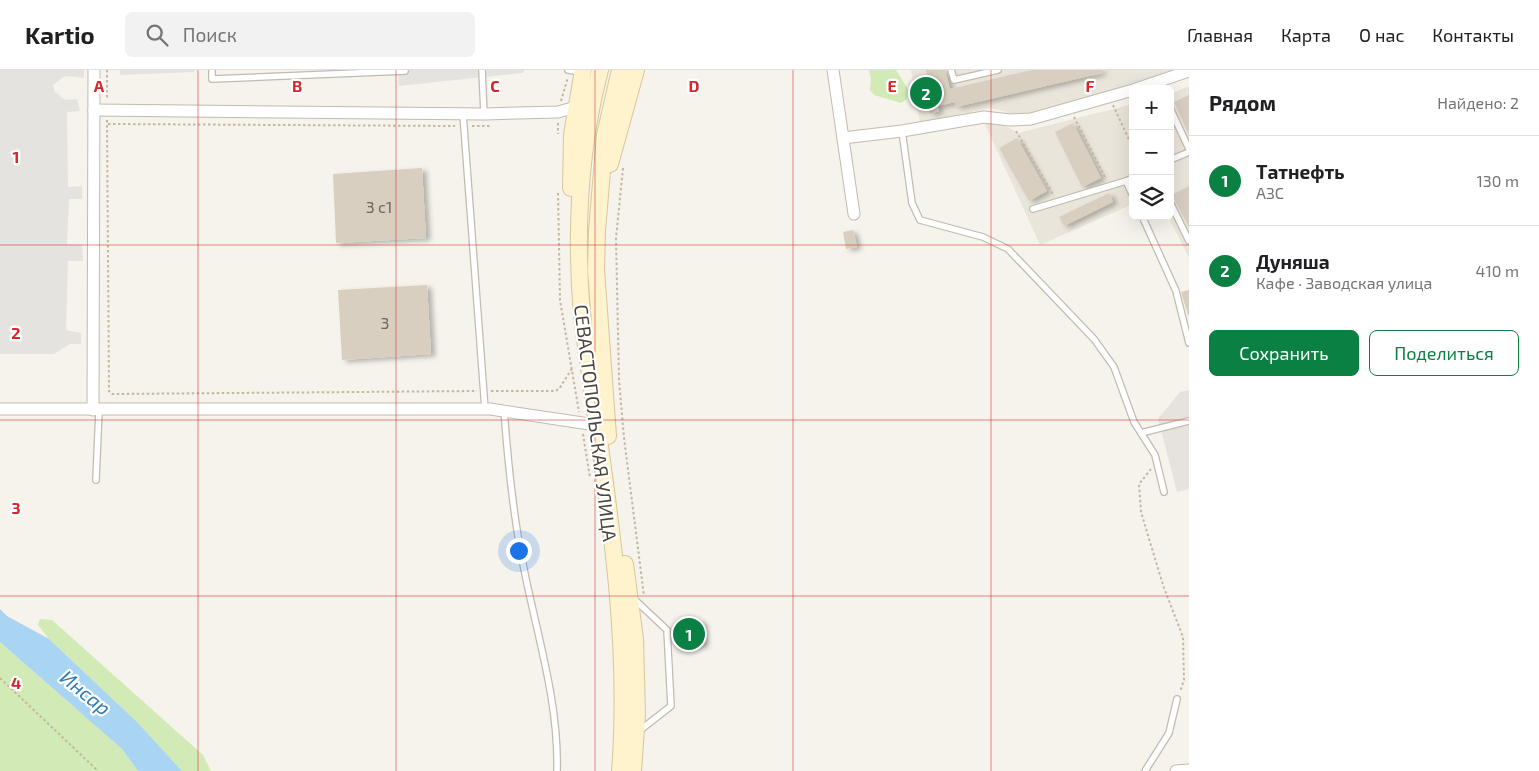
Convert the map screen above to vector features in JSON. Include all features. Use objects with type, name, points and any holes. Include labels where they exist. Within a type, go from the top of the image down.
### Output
[{"type":"main road","points":[[597,239],[604,219],[609,169],[636,70]]},
{"type":"main road","points":[[578,241],[572,228],[570,215],[572,135],[576,107],[587,72]]},
{"type":"main road","name":"СЕВАСТОПОЛЬСКАЯ УЛИЦА","points":[[587,72],[587,132],[578,241],[582,316],[611,536],[623,656],[624,728],[632,768]]},
{"type":"main road","name":"СЕВАСТОПОЛЬСКАЯ УЛИЦА","points":[[619,74],[605,135],[596,269],[606,423],[635,639],[637,714],[632,768]]},
{"type":"street","points":[[94,70],[96,410]]},
{"type":"street","points":[[833,70],[854,214]]},
{"type":"street","points":[[1160,85],[1189,71]]},
{"type":"street","points":[[843,138],[902,131],[984,117],[1010,120],[1031,119],[1129,90]]},
{"type":"street","points":[[94,110],[463,120],[484,114],[558,112],[576,107]]},
{"type":"street","points":[[0,410],[485,409],[504,410],[554,420],[596,425]]},
{"type":"street","points":[[1176,771],[1189,770]]},
{"type":"lane","points":[[212,70],[212,79],[405,70]]},
{"type":"lane","points":[[482,70],[484,114]]},
{"type":"lane","points":[[951,70],[954,80],[998,70]]},
{"type":"lane","points":[[1174,117],[1189,150],[1174,158]]},
{"type":"lane","points":[[463,120],[485,409]]},
{"type":"lane","points":[[902,131],[912,204],[920,220],[983,238],[1008,249],[1094,339],[1114,367],[1134,422],[1155,455],[1164,492]]},
{"type":"lane","points":[[1033,209],[1129,180]]},
{"type":"lane","points":[[1126,181],[1129,187]]},
{"type":"lane","points":[[1174,210],[1189,241]]},
{"type":"lane","points":[[1144,220],[1176,291],[1189,343]]},
{"type":"lane","points":[[96,410],[96,480]]},
{"type":"lane","points":[[504,410],[510,491],[551,699],[558,746],[557,771]]},
{"type":"lane","points":[[1141,433],[1189,421]]},
{"type":"lane","points":[[629,593],[646,612],[667,630],[671,706],[636,734]]},
{"type":"lane","points":[[1145,771],[1169,733],[1177,699]]},
{"type":"path","points":[[107,70],[109,391],[112,394],[555,391],[559,389],[573,367]]},
{"type":"path","points":[[1109,96],[1129,139]]},
{"type":"path","points":[[1070,108],[1109,186]]},
{"type":"path","points":[[108,124],[463,120],[492,126]]},
{"type":"path","points":[[1010,120],[1057,202]]},
{"type":"path","points":[[623,167],[616,238],[619,380],[624,438],[646,612]]},
{"type":"path","points":[[1146,473],[1139,484],[1141,512],[1164,588],[1183,637],[1184,680],[1177,699]]},
{"type":"path","points":[[0,678],[98,771]]},
{"type":"shaded area","points":[[0,70],[84,70],[84,78],[65,76],[53,85],[55,92],[65,100],[77,99],[80,111],[67,112],[68,187],[82,186],[82,199],[69,199],[67,244],[82,245],[83,261],[68,261],[66,330],[81,333],[81,344],[70,344],[54,354],[0,354]]},
{"type":"shaded area","points":[[120,70],[194,70],[194,72],[120,75]]},
{"type":"shaded area","points":[[398,70],[524,70],[523,73],[399,86]]},
{"type":"shaded area","points":[[911,70],[1189,70],[1137,85],[1129,85],[1129,87],[1019,119],[1004,111],[990,108],[920,123]]},
{"type":"shaded area","points":[[1165,71],[1169,77],[1140,85],[1129,85],[1129,88],[1112,93],[1114,85]]},
{"type":"shaded area","points":[[1189,86],[1189,258],[1170,220],[1174,220],[1174,92]]},
{"type":"shaded area","points":[[1129,105],[1129,206],[1040,245],[984,122],[997,121],[1018,133]]},
{"type":"shaded area","points":[[1189,390],[1189,489],[1177,492],[1158,419],[1180,392]]},
{"type":"green space","points":[[869,70],[896,70],[908,89],[907,99],[901,103],[874,95],[870,90],[871,79]]},
{"type":"green space","points":[[40,619],[52,620],[203,755],[211,771],[182,771],[138,723],[49,639],[38,625]]},
{"type":"green space","points":[[0,642],[122,749],[138,771],[0,771]]},
{"type":"water","name":"Инсар","points":[[0,609],[7,616],[49,639],[138,723],[182,771],[138,771],[122,749],[0,642]]},
{"type":"building","points":[[926,70],[945,70],[950,89],[1032,70],[1102,70],[1102,73],[956,107],[955,102],[938,106],[939,111],[930,114],[923,89],[931,87]]},
{"type":"building","points":[[1189,95],[1189,135],[1174,102]]},
{"type":"building","points":[[1073,123],[1101,178],[1082,187],[1055,132]]},
{"type":"building","points":[[1017,138],[1047,191],[1029,201],[999,148]]},
{"type":"building","points":[[422,168],[426,238],[336,243],[333,174]]},
{"type":"building","points":[[1189,186],[1189,227],[1174,199],[1174,194]]},
{"type":"building","points":[[1109,193],[1113,202],[1064,226],[1059,217]]},
{"type":"building","points":[[853,230],[857,247],[846,249],[843,232]]},
{"type":"building","points":[[427,285],[431,354],[342,360],[338,290]]},
{"type":"building","points":[[1189,290],[1189,315],[1188,315],[1181,292]]},
{"type":"building","points":[[702,621],[704,645],[676,647],[674,624]]},
{"type":"place","name":"Дуняша","points":[[926,93]]},
{"type":"place","name":"Татнефть","points":[[689,634]]}]
